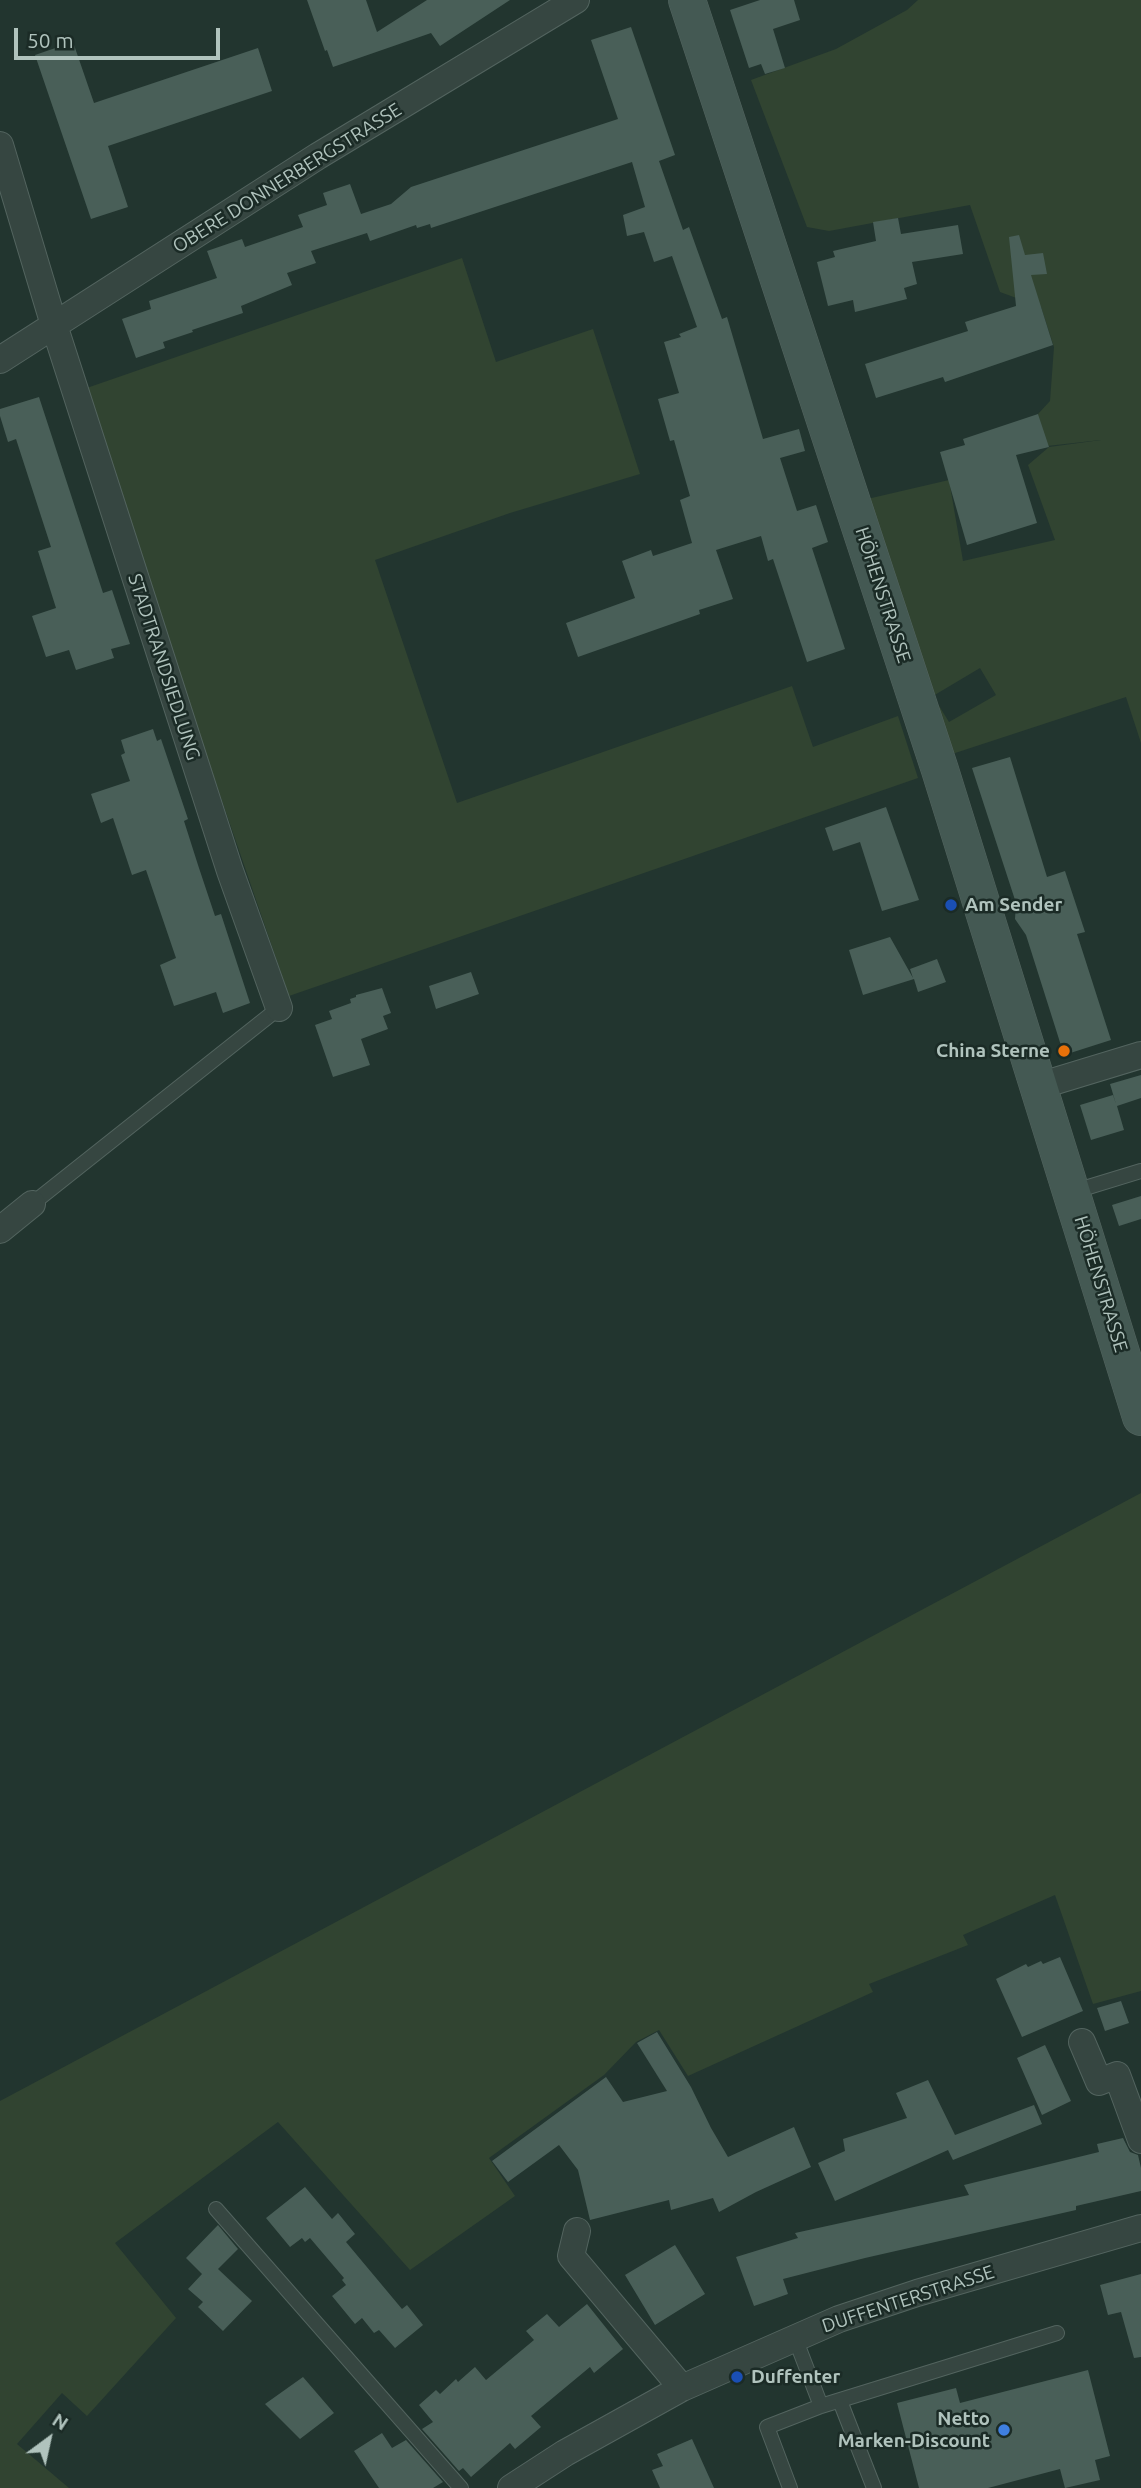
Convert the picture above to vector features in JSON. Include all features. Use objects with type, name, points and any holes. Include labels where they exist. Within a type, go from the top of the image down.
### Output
[{"type":"street","name":"OBERE DONNERBERGSTRASSE","points":[[0,360],[318,156],[576,0]]},
{"type":"street","name":"HÖHENSTRASSE","points":[[687,0],[940,770],[1141,1417]]},
{"type":"street","name":"STADTRANDSIEDLUNG","points":[[0,145],[54,325],[230,871],[279,1008]]},
{"type":"street","points":[[1040,1086],[1141,1055]]},
{"type":"street","points":[[0,1230],[32,1204]]},
{"type":"street","points":[[1082,2042],[1099,2082],[1117,2075],[1141,2140]]},
{"type":"street","name":"DUFFENTERSTRASSE","points":[[511,2488],[565,2453],[682,2388],[839,2319],[917,2293],[1141,2228]]},
{"type":"street","points":[[577,2231],[571,2256],[682,2388]]},
{"type":"lane","points":[[32,1204],[279,1008]]},
{"type":"lane","name":"HÖHENSTRASSE","points":[[1072,1192],[1141,1171]]},
{"type":"lane","points":[[216,2208],[461,2488]]},
{"type":"lane","points":[[790,2488],[767,2427],[821,2406],[1057,2333]]},
{"type":"lane","points":[[795,2338],[821,2406]]},
{"type":"lane","points":[[840,2401],[874,2488]]},
{"type":"green space","points":[[918,0],[1141,0],[1141,743],[1126,697],[946,756],[863,500],[949,480],[963,561],[1055,540],[1028,465],[1049,447],[1101,440],[1047,446],[1038,414],[1050,401],[1054,347],[1041,307],[1000,292],[970,205],[829,231],[807,227],[751,80],[836,49],[907,10]],"holes":[[[980,668],[996,695],[949,722],[933,696]]]},
{"type":"green space","points":[[462,258],[496,362],[593,329],[640,474],[510,513],[375,560],[457,803],[792,686],[813,747],[898,716],[918,778],[289,996],[81,390]]},
{"type":"green space","points":[[1141,1493],[1141,1991],[1093,2004],[1055,1895],[963,1935],[968,1945],[869,1984],[873,1992],[688,2076],[659,2030],[636,2042],[604,2075],[489,2158],[515,2196],[410,2270],[278,2122],[115,2243],[176,2318],[87,2416],[62,2393],[17,2444],[69,2488],[0,2488],[0,2101]]},
{"type":"building","points":[[307,0],[366,0],[377,32],[427,0],[510,0],[440,46],[431,33],[333,67]]},
{"type":"building","points":[[760,0],[794,0],[800,20],[773,29],[785,68],[765,74],[761,64],[749,68],[730,10]]},
{"type":"building","points":[[631,27],[675,155],[659,161],[683,230],[689,227],[722,319],[727,317],[763,439],[799,429],[805,451],[780,458],[797,511],[816,505],[828,542],[812,548],[845,649],[807,662],[773,559],[768,561],[761,536],[716,550],[733,599],[699,610],[700,614],[578,657],[566,623],[635,598],[622,561],[651,550],[653,556],[692,543],[680,500],[690,496],[674,440],[670,441],[658,399],[679,393],[664,342],[681,337],[679,334],[697,327],[672,256],[654,262],[644,232],[627,236],[623,215],[645,207],[632,162],[431,228],[430,224],[417,228],[416,225],[370,241],[367,233],[311,251],[316,263],[287,273],[292,285],[241,306],[243,313],[163,342],[165,348],[136,358],[122,319],[151,309],[149,301],[217,278],[207,251],[242,239],[245,247],[303,227],[298,215],[327,205],[323,193],[350,184],[361,214],[391,204],[411,187],[618,119],[591,40]]},
{"type":"building","points":[[73,42],[94,103],[258,48],[272,91],[108,146],[128,207],[91,219],[35,55]]},
{"type":"building","points":[[898,218],[901,234],[958,225],[963,254],[912,262],[917,284],[904,288],[907,299],[855,312],[853,300],[828,306],[817,262],[835,257],[833,251],[876,241],[873,222]]},
{"type":"building","points":[[1019,235],[1025,255],[1043,253],[1047,274],[1031,275],[1053,345],[945,382],[943,377],[876,398],[865,364],[968,331],[965,322],[1016,306],[1009,237]]},
{"type":"building","points":[[39,397],[103,593],[112,590],[130,644],[111,649],[114,658],[76,670],[69,650],[46,657],[32,616],[56,608],[38,551],[51,547],[16,439],[8,442],[0,416],[0,409]]},
{"type":"building","points":[[1038,414],[1049,447],[1016,455],[1037,523],[967,545],[940,452],[965,445],[963,439]]},
{"type":"building","points":[[153,729],[157,741],[161,739],[188,819],[184,821],[215,916],[221,914],[250,1003],[223,1013],[216,992],[174,1006],[160,965],[176,958],[146,870],[132,875],[113,818],[101,823],[91,794],[130,781],[121,755],[125,753],[121,740]]},
{"type":"building","points":[[1010,757],[1047,877],[1065,871],[1085,932],[1077,934],[1111,1040],[1064,1055],[1026,935],[1015,919],[1016,903],[972,768]]},
{"type":"building","points":[[886,807],[919,900],[882,911],[860,842],[833,851],[825,828]]},
{"type":"building","points":[[890,937],[913,978],[910,969],[937,959],[946,982],[918,992],[914,979],[863,995],[849,950]]},
{"type":"building","points":[[471,972],[479,994],[436,1009],[429,986]]},
{"type":"building","points":[[382,988],[391,1013],[383,1016],[388,1029],[361,1039],[370,1065],[333,1077],[315,1025],[332,1019],[329,1011],[351,1003],[350,999],[356,995]]},
{"type":"building","points":[[1141,1075],[1141,1098],[1117,1106],[1124,1130],[1091,1140],[1080,1105],[1113,1095],[1116,1104],[1110,1084]]},
{"type":"building","points":[[1141,1196],[1141,1219],[1119,1226],[1112,1205]]},
{"type":"building","points":[[1060,1957],[1083,2011],[1022,2037],[996,1979],[1026,1964],[1028,1967],[1041,1961],[1043,1964]]},
{"type":"building","points":[[1121,2001],[1129,2023],[1105,2031],[1097,2008]]},
{"type":"building","points":[[657,2032],[691,2087],[728,2157],[794,2127],[811,2167],[719,2212],[713,2198],[671,2210],[669,2200],[590,2220],[578,2170],[559,2145],[508,2182],[492,2161],[606,2077],[623,2102],[667,2091],[637,2043]]},
{"type":"building","points":[[1045,2045],[1071,2101],[1042,2115],[1017,2058]]},
{"type":"building","points":[[928,2080],[955,2135],[1034,2105],[1042,2124],[953,2160],[948,2150],[835,2201],[818,2163],[845,2151],[843,2139],[907,2118],[896,2093]]},
{"type":"building","points":[[1123,2138],[1130,2152],[1138,2155],[1141,2191],[1076,2206],[1076,2210],[783,2279],[788,2294],[754,2306],[736,2257],[798,2238],[795,2233],[969,2195],[964,2185],[1099,2152],[1097,2144]]},
{"type":"building","points":[[305,2187],[332,2219],[338,2213],[355,2234],[346,2242],[402,2309],[407,2305],[423,2325],[395,2348],[379,2330],[374,2333],[362,2318],[355,2324],[332,2296],[346,2285],[342,2280],[344,2278],[310,2238],[305,2242],[302,2238],[290,2247],[266,2218]]},
{"type":"building","points":[[218,2225],[238,2249],[218,2269],[252,2301],[223,2331],[198,2307],[203,2302],[188,2289],[202,2274],[186,2258]]},
{"type":"building","points":[[675,2245],[705,2294],[655,2325],[625,2275]]},
{"type":"building","points":[[1141,2274],[1141,2357],[1134,2358],[1121,2312],[1108,2315],[1100,2285]]},
{"type":"building","points":[[587,2304],[623,2349],[594,2373],[590,2367],[531,2416],[541,2427],[515,2449],[510,2443],[471,2477],[463,2468],[459,2471],[422,2429],[433,2422],[419,2405],[436,2390],[440,2394],[456,2379],[458,2382],[475,2367],[486,2380],[534,2340],[526,2331],[547,2314],[559,2327]]},
{"type":"building","name":"Netto Marken-Discount","points":[[1088,2370],[1110,2456],[1095,2460],[1100,2480],[1065,2488],[1060,2469],[988,2488],[919,2488],[897,2403],[956,2388],[960,2403]]},
{"type":"building","points":[[303,2377],[334,2413],[300,2439],[265,2404]]},
{"type":"building","points":[[382,2433],[392,2448],[406,2440],[443,2482],[433,2488],[379,2488],[354,2451]]},
{"type":"building","points":[[692,2439],[714,2488],[660,2488],[652,2470],[663,2466],[657,2454]]},
{"type":"place","name":"Am Sender","points":[[951,905]]},
{"type":"place","name":"China Sterne","points":[[1064,1051]]},
{"type":"place","name":"Duffenter","points":[[737,2377]]},
{"type":"place","name":"Netto Marken-Discount","points":[[1004,2430]]}]
